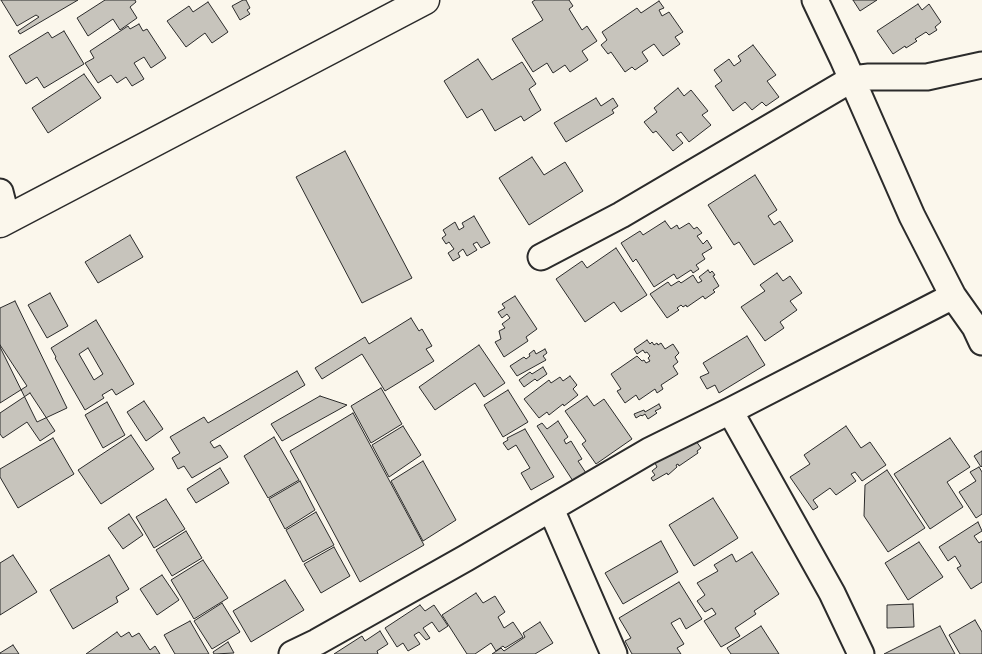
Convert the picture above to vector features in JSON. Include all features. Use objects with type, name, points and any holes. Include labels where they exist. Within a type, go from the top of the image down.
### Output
[{"type":"street","points":[[0,192],[4,221],[425,0]]},
{"type":"street","points":[[815,0],[912,216],[953,296],[980,333]]},
{"type":"street","points":[[541,257],[621,215],[852,79],[869,76],[927,77],[982,65]]},
{"type":"street","points":[[292,654],[320,648],[649,451],[730,412],[953,296]]},
{"type":"street","points":[[730,412],[832,593],[861,654]]},
{"type":"street","points":[[551,509],[614,654]]},
{"type":"building","points":[[1,0],[78,0],[20,34],[18,31],[39,17],[36,15],[17,26]]},
{"type":"building","points":[[105,0],[135,0],[136,2],[130,7],[137,18],[120,30],[113,19],[88,36],[77,18]]},
{"type":"building","points":[[246,0],[250,8],[247,10],[250,14],[240,20],[232,6]]},
{"type":"building","points":[[535,0],[569,0],[573,6],[569,9],[582,30],[587,26],[597,41],[582,51],[588,60],[570,72],[565,65],[553,73],[547,63],[533,72],[512,39],[543,20],[532,2]]},
{"type":"building","points":[[853,0],[877,0],[860,11]]},
{"type":"building","points":[[659,1],[664,8],[659,10],[662,16],[669,12],[683,32],[675,37],[680,44],[663,56],[654,44],[642,52],[648,61],[635,70],[632,67],[625,72],[611,52],[608,54],[601,45],[607,40],[602,32],[637,8],[641,13]]},
{"type":"building","points":[[208,2],[228,32],[212,43],[205,33],[186,47],[167,21],[189,6],[193,12]]},
{"type":"building","points":[[918,4],[922,10],[929,4],[941,22],[935,27],[937,30],[929,35],[926,32],[915,39],[917,41],[893,54],[877,31]]},
{"type":"building","points":[[139,24],[143,31],[147,29],[166,58],[151,68],[144,57],[134,63],[144,79],[132,86],[126,77],[117,83],[111,75],[98,83],[85,63],[94,58],[90,51],[128,26],[130,29]]},
{"type":"building","points":[[64,31],[84,64],[44,88],[37,77],[26,84],[9,56],[48,32],[52,38]]},
{"type":"building","points":[[753,45],[776,75],[767,81],[779,97],[766,106],[762,102],[752,110],[745,102],[733,111],[715,86],[722,81],[714,70],[729,59],[734,66],[741,61],[738,56]]},
{"type":"building","points":[[478,59],[492,80],[522,62],[536,84],[529,89],[541,110],[524,121],[521,116],[495,131],[482,109],[467,118],[444,81]]},
{"type":"building","points":[[84,74],[101,98],[48,133],[32,108]]},
{"type":"building","points":[[678,88],[684,96],[691,90],[708,111],[702,115],[711,125],[689,142],[681,132],[676,135],[683,143],[673,151],[656,131],[653,133],[644,122],[657,112],[654,108]]},
{"type":"building","points":[[596,98],[601,106],[613,98],[618,106],[612,110],[614,113],[566,142],[554,123]]},
{"type":"building","points":[[345,151],[412,278],[362,303],[296,177]]},
{"type":"building","points":[[532,157],[544,175],[565,162],[583,191],[529,225],[499,178]]},
{"type":"building","points":[[755,175],[777,210],[768,216],[774,225],[780,221],[793,241],[754,265],[739,242],[734,245],[708,205]]},
{"type":"building","points":[[474,216],[490,243],[481,248],[477,242],[473,244],[477,250],[467,256],[463,249],[458,253],[460,257],[453,261],[448,253],[454,249],[449,242],[446,244],[442,238],[446,235],[443,230],[455,222],[459,230],[464,227],[462,223]]},
{"type":"building","points":[[665,221],[671,229],[677,225],[679,229],[689,223],[694,229],[697,227],[702,233],[697,236],[703,244],[707,240],[712,248],[702,254],[705,259],[696,265],[699,269],[693,273],[691,270],[677,279],[674,274],[654,287],[636,259],[633,262],[621,243],[640,231],[643,235]]},
{"type":"building","points":[[130,235],[143,257],[98,283],[85,262]]},
{"type":"building","points":[[616,248],[647,295],[621,312],[614,302],[585,322],[556,279],[582,261],[587,268]]},
{"type":"building","points":[[708,270],[710,273],[712,271],[715,275],[713,276],[719,286],[713,290],[715,292],[705,299],[703,296],[687,307],[686,305],[683,307],[681,305],[677,308],[679,310],[667,318],[650,294],[668,282],[671,286],[679,281],[681,283],[693,275],[698,283],[702,281],[699,277]]},
{"type":"building","points":[[777,273],[783,281],[790,276],[802,293],[790,301],[797,310],[780,322],[784,328],[765,341],[741,307],[765,291],[760,285]]},
{"type":"building","points":[[50,293],[68,326],[47,338],[28,305]]},
{"type":"building","points":[[515,296],[537,329],[526,337],[528,341],[504,357],[495,342],[501,339],[499,331],[505,328],[502,324],[510,318],[507,314],[502,318],[498,312],[505,308],[502,304]]},
{"type":"building","points":[[15,301],[67,408],[37,422],[0,347],[0,308]]},
{"type":"building","points":[[411,318],[419,331],[422,329],[432,346],[426,349],[434,361],[385,391],[362,354],[322,379],[315,368],[365,337],[369,344]]},
{"type":"building","points":[[96,320],[134,384],[116,395],[112,389],[102,395],[104,398],[85,410],[51,348]],"holes":[[[88,348],[103,374],[94,380],[79,354]]]},
{"type":"building","points":[[747,336],[765,365],[719,393],[715,385],[707,389],[700,377],[709,373],[703,363]]},
{"type":"building","points":[[647,340],[650,344],[652,342],[654,345],[661,343],[665,349],[673,344],[679,353],[675,357],[678,362],[673,366],[678,374],[661,385],[663,389],[657,393],[655,389],[639,400],[636,395],[625,403],[617,391],[621,389],[611,374],[637,356],[646,363],[650,361],[648,358],[650,356],[647,352],[645,353],[643,350],[637,354],[634,349]]},
{"type":"building","points":[[0,345],[27,386],[0,403]]},
{"type":"building","points":[[479,345],[505,383],[484,397],[475,383],[435,410],[419,387]]},
{"type":"building","points":[[545,349],[547,353],[543,356],[546,360],[517,376],[510,366],[524,357],[526,359],[534,350],[536,354]]},
{"type":"building","points":[[543,367],[547,374],[537,381],[535,379],[524,387],[519,380],[530,372],[532,374]]},
{"type":"building","points":[[297,371],[305,385],[210,442],[214,448],[220,445],[228,457],[192,478],[184,466],[178,469],[172,458],[180,453],[170,437],[204,417],[208,423]]},
{"type":"building","points":[[570,376],[577,385],[573,389],[578,395],[549,415],[547,412],[539,418],[524,399],[549,380],[551,383],[560,377],[563,381]]},
{"type":"building","points":[[381,388],[402,424],[371,443],[351,406]]},
{"type":"building","points":[[508,390],[528,422],[503,437],[484,405]]},
{"type":"building","points":[[30,393],[55,431],[40,441],[27,422],[3,438],[0,434],[0,413]]},
{"type":"building","points":[[320,396],[347,405],[282,441],[271,424]]},
{"type":"building","points":[[587,396],[594,406],[604,399],[632,439],[596,464],[582,444],[586,441],[565,411]]},
{"type":"building","points":[[144,401],[163,429],[146,441],[127,412]]},
{"type":"building","points":[[107,402],[125,435],[103,448],[85,415]]},
{"type":"building","points":[[659,404],[661,408],[655,411],[657,413],[648,419],[645,414],[636,418],[634,414],[644,410],[645,412]]},
{"type":"building","points":[[353,413],[424,545],[360,582],[290,451]]},
{"type":"building","points":[[558,421],[568,437],[564,440],[566,444],[571,441],[582,459],[578,461],[586,473],[573,481],[537,426],[542,423],[547,429]]},
{"type":"building","points":[[403,426],[421,455],[389,477],[372,445]]},
{"type":"building","points":[[846,426],[861,448],[870,442],[886,465],[862,481],[855,472],[851,474],[856,481],[836,495],[830,488],[813,500],[818,507],[813,510],[790,477],[810,464],[804,455]]},
{"type":"building","points":[[525,429],[554,477],[531,490],[521,473],[530,468],[516,445],[508,450],[503,443],[508,440],[507,438]]},
{"type":"building","points":[[131,435],[154,469],[101,504],[78,470]]},
{"type":"building","points":[[274,437],[299,480],[268,498],[244,456]]},
{"type":"building","points":[[693,437],[701,448],[697,451],[698,453],[679,466],[678,464],[676,465],[677,467],[668,475],[667,473],[653,481],[651,478],[655,475],[652,471],[657,467],[655,463]]},
{"type":"building","points":[[53,438],[74,474],[18,508],[0,477],[0,469]]},
{"type":"building","points":[[950,438],[970,467],[947,482],[963,507],[930,529],[894,474]]},
{"type":"building","points":[[982,451],[982,466],[981,467],[974,456]]},
{"type":"building","points":[[423,461],[456,520],[423,541],[391,481]]},
{"type":"building","points":[[979,467],[982,472],[982,514],[976,518],[959,492],[976,481],[970,472]]},
{"type":"building","points":[[220,468],[229,483],[196,503],[187,489]]},
{"type":"building","points":[[887,470],[925,528],[888,552],[864,516],[865,485]]},
{"type":"building","points":[[300,481],[315,510],[285,529],[269,499]]},
{"type":"building","points":[[713,498],[738,538],[694,566],[669,525]]},
{"type":"building","points":[[166,499],[185,529],[154,548],[136,517]]},
{"type":"building","points":[[316,512],[334,545],[303,562],[286,530]]},
{"type":"building","points":[[129,514],[143,535],[123,549],[108,528]]},
{"type":"building","points":[[978,522],[982,531],[974,536],[979,543],[982,541],[982,582],[971,589],[957,568],[961,566],[955,556],[948,561],[939,547]]},
{"type":"building","points":[[186,531],[202,558],[172,576],[156,550]]},
{"type":"building","points":[[661,541],[678,572],[623,604],[605,573]]},
{"type":"building","points":[[919,542],[943,577],[908,600],[885,563]]},
{"type":"building","points":[[334,547],[350,576],[321,593],[304,564]]},
{"type":"building","points":[[752,552],[779,594],[754,611],[756,614],[735,628],[740,636],[721,647],[704,621],[716,614],[712,608],[705,612],[697,601],[705,595],[697,583],[718,571],[714,565],[732,554],[736,562]]},
{"type":"building","points":[[13,555],[37,592],[0,615],[0,563]]},
{"type":"building","points":[[109,555],[129,589],[116,597],[118,602],[73,629],[50,590]]},
{"type":"building","points":[[203,560],[228,598],[194,619],[171,580]]},
{"type":"building","points":[[162,575],[179,600],[157,615],[140,589]]},
{"type":"building","points":[[285,580],[304,610],[251,642],[233,611]]},
{"type":"building","points":[[679,582],[702,619],[686,629],[680,618],[671,623],[684,644],[677,648],[681,654],[632,654],[625,641],[631,638],[619,618]]},
{"type":"building","points":[[476,593],[483,603],[495,596],[505,612],[498,617],[504,628],[513,622],[523,637],[496,651],[491,643],[475,654],[467,654],[442,615]]},
{"type":"building","points":[[222,603],[240,632],[212,649],[194,621]]},
{"type":"building","points":[[913,604],[914,627],[887,628],[887,605]]},
{"type":"building","points":[[420,605],[425,611],[434,605],[448,626],[439,632],[432,622],[423,628],[430,638],[426,640],[419,632],[414,635],[420,644],[408,651],[403,643],[397,647],[385,628]]},
{"type":"building","points":[[975,620],[982,632],[982,654],[960,654],[949,635]]},
{"type":"building","points":[[190,621],[209,654],[175,654],[164,635]]},
{"type":"building","points":[[540,622],[553,643],[535,654],[492,654],[501,648],[504,651],[525,637],[523,633]]},
{"type":"building","points":[[761,626],[779,654],[731,654],[727,648]]},
{"type":"building","points":[[940,626],[955,654],[884,654]]},
{"type":"building","points":[[380,631],[388,644],[377,651],[378,654],[334,654],[362,636],[365,641]]},
{"type":"building","points":[[117,632],[121,637],[129,632],[132,637],[139,633],[150,650],[155,646],[160,654],[86,654]]},
{"type":"building","points":[[228,642],[234,653],[214,654],[213,652]]},
{"type":"building","points":[[13,645],[19,654],[0,654],[0,653]]}]
